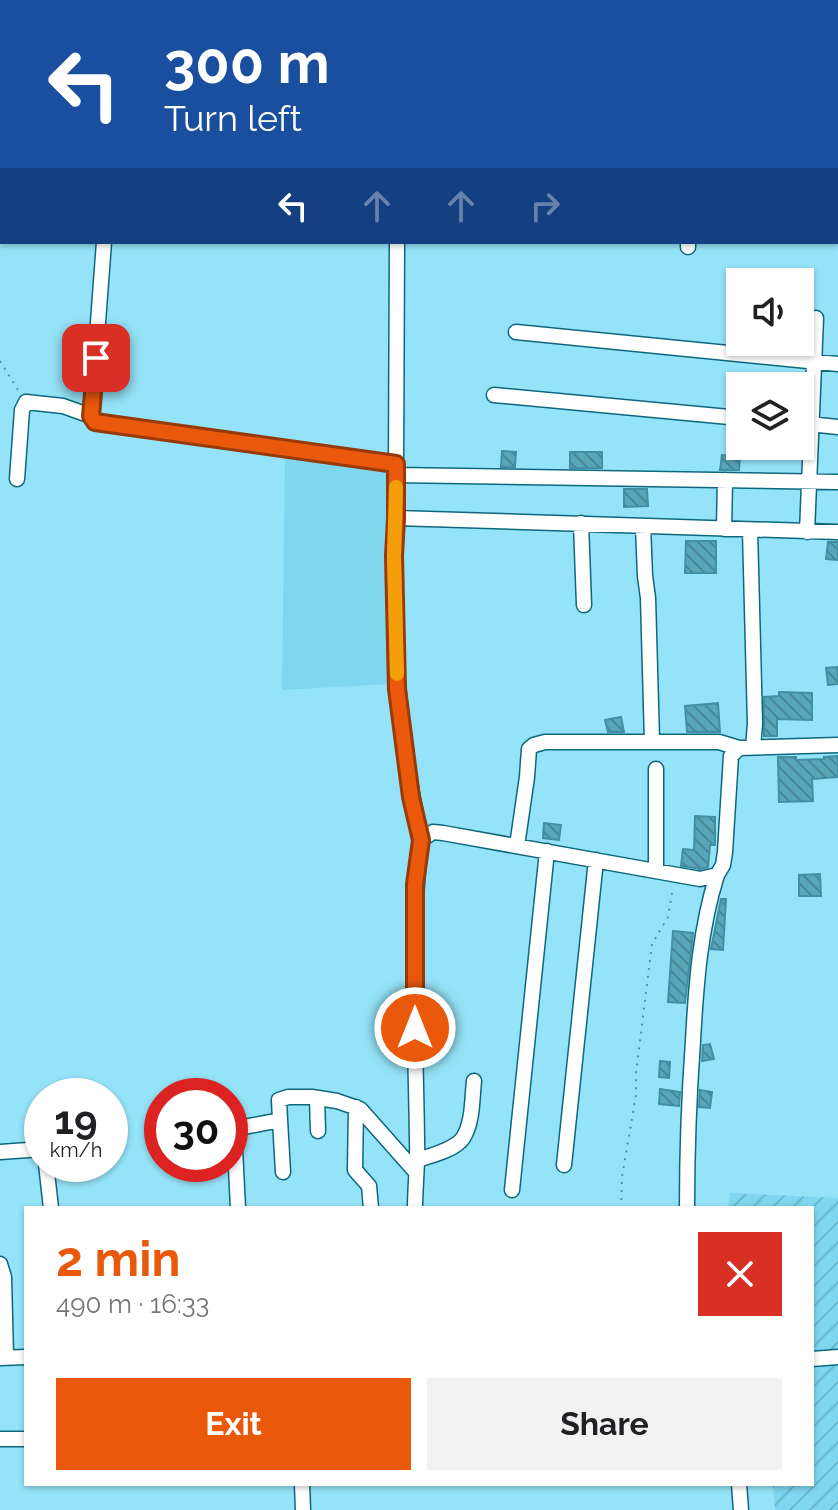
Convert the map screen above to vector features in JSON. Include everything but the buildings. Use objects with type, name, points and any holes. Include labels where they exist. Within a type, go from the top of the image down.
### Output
[{"type":"street","points":[[91,416],[104,244]]},
{"type":"street","points":[[397,244],[394,556],[397,689],[411,797],[421,840],[415,900],[415,1206]]},
{"type":"street","points":[[812,372],[816,318]]},
{"type":"street","points":[[516,332],[838,364]]},
{"type":"street","points":[[494,395],[726,417]]},
{"type":"street","points":[[17,479],[22,410],[26,402],[40,402],[91,416],[95,422],[396,469],[838,482]]},
{"type":"street","points":[[814,425],[838,427]]},
{"type":"street","points":[[807,460],[807,532]]},
{"type":"street","points":[[724,529],[725,480]]},
{"type":"street","points":[[396,518],[838,532]]},
{"type":"street","points":[[581,523],[584,605]]},
{"type":"street","points":[[643,526],[652,741]]},
{"type":"street","points":[[687,1206],[697,972],[711,894],[723,865],[731,756],[746,747],[755,709],[750,530]]},
{"type":"street","points":[[517,846],[529,749],[534,745],[545,742],[652,741],[719,742],[746,747],[838,745]]},
{"type":"street","points":[[656,769],[656,871]]},
{"type":"street","points":[[421,840],[433,832],[700,879],[717,875]]},
{"type":"street","points":[[512,1190],[547,851]]},
{"type":"street","points":[[564,1165],[596,860]]},
{"type":"street","points":[[416,1165],[464,1138],[469,1124],[474,1081]]},
{"type":"street","points":[[283,1172],[279,1100],[288,1097],[337,1101],[360,1109],[416,1165]]},
{"type":"street","points":[[317,1098],[318,1131]]},
{"type":"street","points":[[356,1107],[355,1170],[369,1186],[371,1206]]},
{"type":"street","points":[[238,1206],[234,1129],[280,1120]]},
{"type":"street","points":[[0,1152],[24,1150]]},
{"type":"street","points":[[48,1182],[51,1206]]},
{"type":"street","points":[[0,1264],[4,1277],[3,1358],[24,1357]]},
{"type":"street","points":[[814,1359],[838,1357]]},
{"type":"street","points":[[0,1439],[24,1439]]},
{"type":"street","points":[[302,1486],[303,1510]]},
{"type":"street","points":[[739,1486],[741,1510]]},
{"type":"path","points":[[0,361],[24,405]]},
{"type":"path","points":[[621,1206],[622,1177],[636,1095],[652,944],[668,917],[676,874]]},
{"type":"shaded area","points":[[285,452],[387,469],[390,684],[282,690]]},
{"type":"shaded area","points":[[730,1193],[838,1198],[838,1510],[775,1510],[773,1486],[814,1486],[814,1206],[728,1206]]},
{"type":"slow traffic","points":[[396,487],[397,674]]},
{"type":"route","points":[[96,358],[91,416],[95,422],[396,464],[394,556],[397,689],[411,797],[421,840],[415,884],[415,1028]]}]
